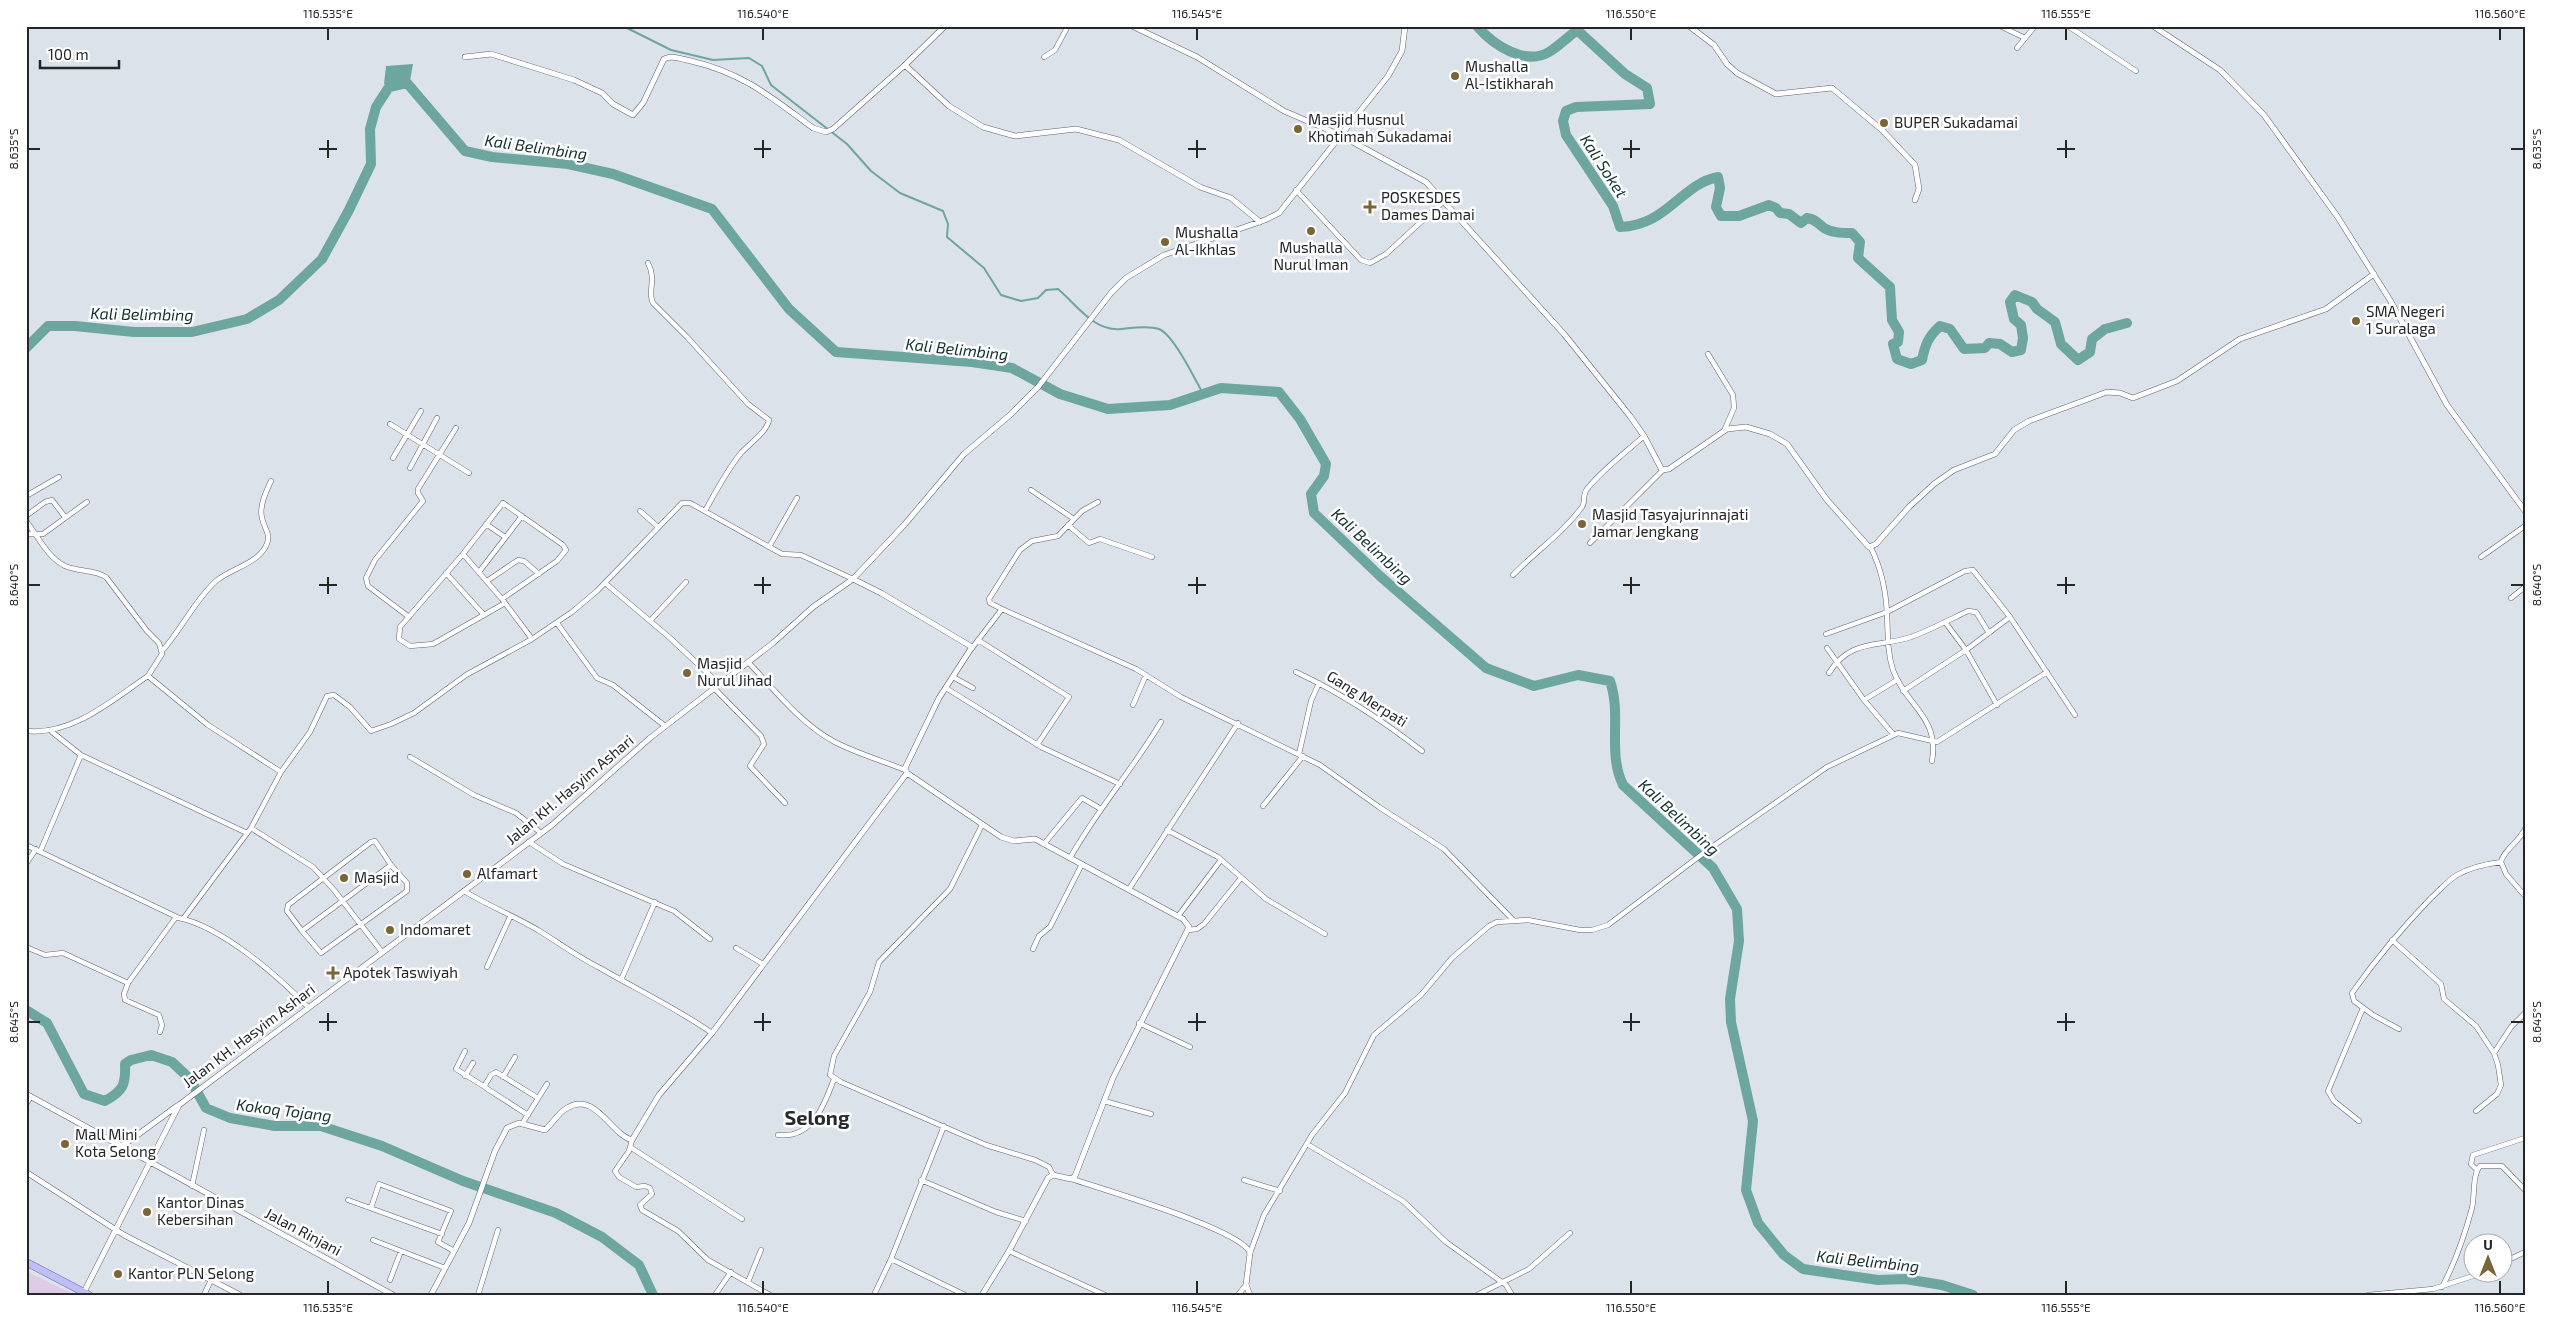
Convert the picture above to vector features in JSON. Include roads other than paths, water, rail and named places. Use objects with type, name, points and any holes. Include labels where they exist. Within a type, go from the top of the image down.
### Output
[{"type":"main road","points":[[26,1262],[85,1294]]},
{"type":"street","points":[[465,57],[491,54],[558,74],[602,93],[613,104],[633,115],[643,103],[664,59],[670,57],[685,60],[724,70],[744,79],[813,128],[826,132],[834,129],[945,26]]},
{"type":"street","points":[[1044,57],[1055,50],[1068,26]]},
{"type":"street","points":[[1132,26],[1196,56],[1284,111],[1340,135],[1426,182],[1445,200],[1564,334],[1644,436],[1663,470]]},
{"type":"street","name":"Jalan KH. Hasyim Ashari","points":[[121,1147],[204,1087],[541,833],[665,726],[748,662],[813,607],[853,579],[905,524],[964,454],[1010,415],[1039,385],[1111,293],[1126,278],[1164,254],[1260,222],[1279,213],[1388,76],[1402,51],[1405,26]]},
{"type":"street","points":[[1689,26],[1714,45],[1727,64],[1737,72],[1755,84],[1776,94],[1832,88],[1882,130],[1915,165],[1919,189],[1916,200]]},
{"type":"street","points":[[2000,26],[2025,38]]},
{"type":"street","points":[[2017,48],[2035,26]]},
{"type":"street","points":[[2068,26],[2136,71]]},
{"type":"street","points":[[2153,26],[2220,70],[2264,115],[2337,216],[2374,274],[2447,405],[2525,511]]},
{"type":"street","points":[[905,65],[949,106],[983,127],[1015,136],[1076,129],[1119,140],[1200,188],[1231,198],[1260,222]]},
{"type":"street","points":[[1296,190],[1361,260],[1370,263],[1386,254],[1445,200]]},
{"type":"street","points":[[648,263],[653,273],[650,297],[653,303],[683,332],[743,399],[769,420],[766,428],[740,455],[725,476],[705,510]]},
{"type":"street","points":[[1871,548],[1934,484],[1954,470],[1995,454],[2008,435],[2023,424],[2107,392],[2120,393],[2133,398],[2170,384],[2199,368],[2224,348],[2240,339],[2326,309],[2374,274]]},
{"type":"street","points":[[1708,354],[1733,395],[1734,408],[1724,431]]},
{"type":"street","points":[[393,458],[422,411]]},
{"type":"street","points":[[410,468],[438,418]]},
{"type":"street","points":[[390,424],[469,473]]},
{"type":"street","points":[[1590,543],[1663,470],[1693,454],[1724,431],[1734,427],[1757,429],[1787,444],[1838,513],[1866,545],[1871,548],[1882,575],[1887,612],[1888,654],[1903,691],[1925,716],[1933,742],[1932,761]]},
{"type":"street","points":[[410,617],[368,586],[366,578],[374,560],[422,500],[418,489],[456,428]]},
{"type":"street","points":[[1513,575],[1547,542],[1557,535],[1583,506],[1584,493],[1594,480],[1644,436]]},
{"type":"street","points":[[26,496],[59,477]]},
{"type":"street","points":[[26,731],[52,732],[86,716],[148,676],[162,651],[211,586],[225,575],[256,557],[266,546],[269,533],[262,518],[262,508],[270,481]]},
{"type":"street","points":[[1031,490],[1074,519]]},
{"type":"street","points":[[768,547],[797,498]]},
{"type":"street","points":[[26,516],[45,502],[52,500],[65,518]]},
{"type":"street","points":[[26,534],[43,534],[87,502]]},
{"type":"street","points":[[183,919],[249,830],[281,772],[308,736],[323,702],[330,695],[346,702],[368,729],[375,730],[414,713],[466,675],[532,639],[588,600],[684,502],[705,510],[785,555],[801,555],[881,593],[972,648]]},
{"type":"street","points":[[1098,502],[1086,508],[1054,537],[1032,541],[1020,550],[989,599],[990,603],[1146,675],[1181,697],[1238,723],[1336,775],[1378,807],[1444,849],[1513,920]]},
{"type":"street","points":[[504,503],[566,548],[557,561],[484,615],[439,641],[421,646],[406,645],[399,639],[398,631],[410,617],[504,503]]},
{"type":"street","points":[[640,511],[658,528]]},
{"type":"street","points":[[479,572],[522,516]]},
{"type":"street","points":[[26,522],[45,548],[64,566],[96,572],[106,578],[147,631],[159,643],[162,651]]},
{"type":"street","points":[[486,524],[505,537]]},
{"type":"street","points":[[1068,525],[1089,543],[1100,539],[1152,557]]},
{"type":"street","points":[[2481,557],[2525,526]]},
{"type":"street","points":[[463,554],[487,581],[532,639]]},
{"type":"street","points":[[487,581],[518,560],[524,561],[539,574]]},
{"type":"street","points":[[1826,634],[1887,612],[1969,569],[1977,572],[2010,617],[2075,715]]},
{"type":"street","points":[[446,573],[484,615]]},
{"type":"street","points":[[650,621],[686,582]]},
{"type":"street","points":[[605,583],[650,621],[717,686],[761,736],[764,744],[750,766],[785,803]]},
{"type":"street","points":[[2511,598],[2525,588]]},
{"type":"street","points":[[770,1295],[704,1257],[678,1231],[642,1210],[640,1205],[652,1194],[650,1188],[645,1186],[636,1188],[619,1177],[615,1172],[659,1096],[712,1033],[906,772],[911,753],[946,688],[972,648],[1002,609]]},
{"type":"street","points":[[1829,673],[1837,661],[1857,648],[1910,637],[1972,611],[1979,616],[1989,632]]},
{"type":"street","points":[[1903,691],[1966,650],[2010,617]]},
{"type":"street","points":[[1945,622],[1966,650],[1998,705]]},
{"type":"street","points":[[557,623],[597,678],[614,685],[665,726]]},
{"type":"street","points":[[978,640],[1069,697],[1037,745]]},
{"type":"street","points":[[1826,648],[1864,700],[1892,734]]},
{"type":"street","points":[[748,662],[782,698],[822,734],[843,746],[906,772],[982,825],[1010,841],[1031,838],[1186,921],[1188,930],[1139,1023],[1072,1178]]},
{"type":"street","name":"Gang Merpati","points":[[1296,672],[1319,683],[1382,720],[1422,750]]},
{"type":"street","points":[[1250,1295],[1246,1285],[1250,1253],[1264,1215],[1307,1144],[1345,1093],[1378,1029],[1422,994],[1452,958],[1489,926],[1497,922],[1513,920],[1580,930],[1600,928],[1619,919],[1709,849],[1822,770],[1892,734],[1907,734],[1933,742],[1942,739],[2047,672]]},
{"type":"street","points":[[1133,706],[1146,675]]},
{"type":"street","points":[[148,676],[208,725],[281,772]]},
{"type":"street","points":[[953,677],[973,688]]},
{"type":"street","points":[[1864,700],[1897,680]]},
{"type":"street","points":[[1263,806],[1301,755],[1311,702],[1319,683]]},
{"type":"street","points":[[946,688],[1037,745],[1120,784]]},
{"type":"street","points":[[1070,858],[1161,722]]},
{"type":"street","points":[[1129,889],[1238,723]]},
{"type":"street","points":[[52,732],[82,755],[249,830],[307,862],[343,900],[382,952]]},
{"type":"street","points":[[26,864],[38,851],[82,755]]},
{"type":"street","points":[[410,758],[474,796],[516,813],[541,833]]},
{"type":"street","points":[[1044,844],[1082,798],[1101,809]]},
{"type":"street","points":[[982,825],[950,889],[879,962],[870,992],[834,1056],[830,1075],[834,1079],[994,1149],[1035,1160],[1049,1168],[1053,1175]]},
{"type":"street","points":[[2525,829],[2520,838],[2502,856],[2500,862],[2506,874],[2525,896]]},
{"type":"street","points":[[1167,830],[1221,860],[1279,908],[1325,934]]},
{"type":"street","points":[[372,841],[378,843],[391,866],[406,883],[406,891],[322,953],[302,931],[287,906],[372,841]]},
{"type":"street","points":[[529,842],[563,864],[655,902],[678,914],[710,939]]},
{"type":"street","points":[[26,845],[176,917],[190,920],[243,950],[293,991],[308,1007]]},
{"type":"street","points":[[1178,916],[1221,860]]},
{"type":"street","points":[[2399,1029],[2352,1000],[2352,993],[2409,920],[2455,876],[2479,865],[2500,862]]},
{"type":"street","points":[[1033,949],[1039,936],[1050,927],[1082,864]]},
{"type":"street","points":[[302,931],[391,866]]},
{"type":"street","points":[[1188,930],[1197,929],[1204,924],[1241,878]]},
{"type":"street","points":[[464,891],[537,930],[621,980],[675,1008],[712,1033]]},
{"type":"street","points":[[621,980],[655,902]]},
{"type":"street","points":[[160,1032],[162,1025],[159,1016],[125,1000],[124,994],[128,983],[176,917]]},
{"type":"street","points":[[487,967],[510,917]]},
{"type":"street","points":[[2392,940],[2441,984],[2444,1000],[2476,1026],[2494,1053],[2501,1085],[2497,1094],[2476,1111]]},
{"type":"street","points":[[26,947],[45,955],[63,953],[128,983]]},
{"type":"street","points":[[736,948],[763,964]]},
{"type":"street","points":[[2359,1121],[2334,1101],[2328,1091],[2363,1008]]},
{"type":"street","points":[[2494,1053],[2511,1027],[2525,1013]]},
{"type":"street","points":[[1139,1023],[1190,1047]]},
{"type":"street","points":[[465,1051],[456,1067],[465,1076],[485,1086],[528,1115]]},
{"type":"street","points":[[503,1077],[515,1057]]},
{"type":"street","points":[[465,1076],[473,1063]]},
{"type":"street","points":[[485,1086],[493,1073],[538,1098]]},
{"type":"street","points":[[778,1135],[795,1135],[807,1128],[825,1103],[834,1079]]},
{"type":"street","points":[[522,1124],[547,1084]]},
{"type":"street","points":[[26,1104],[28,1095]]},
{"type":"street","name":"Jalan Rinjani","points":[[28,1095],[393,1295]]},
{"type":"street","points":[[1104,1102],[1151,1114]]},
{"type":"street","points":[[431,1295],[469,1223],[506,1128],[513,1124],[522,1124],[545,1130],[566,1109],[581,1104],[597,1110],[632,1140]]},
{"type":"street","name":"Jalan KH. Hasyim Ashari","points":[[85,1294],[114,1229],[179,1105]]},
{"type":"street","points":[[874,1295],[892,1259],[921,1180],[944,1126]]},
{"type":"street","points":[[192,1186],[204,1130]]},
{"type":"street","points":[[2442,1287],[2468,1223],[2475,1197],[2477,1170],[2471,1164],[2473,1155],[2525,1138]]},
{"type":"street","points":[[1307,1144],[1403,1201],[1446,1242],[1503,1283],[1512,1295]]},
{"type":"street","points":[[630,1147],[742,1219]]},
{"type":"street","points":[[2477,1170],[2484,1165],[2502,1166],[2525,1190]]},
{"type":"street","points":[[26,1172],[114,1229],[240,1295]]},
{"type":"street","points":[[982,1295],[1010,1251],[1048,1178],[1053,1175],[1072,1178],[1204,1225],[1241,1242],[1250,1253]]},
{"type":"street","points":[[921,1180],[996,1212],[1026,1221]]},
{"type":"street","points":[[1244,1180],[1280,1191]]},
{"type":"street","points":[[370,1208],[379,1184],[451,1211],[442,1234],[438,1239],[439,1244],[454,1251]]},
{"type":"street","points":[[348,1200],[442,1234]]},
{"type":"street","points":[[478,1295],[498,1230]]},
{"type":"street","points":[[1477,1295],[1503,1283],[1540,1260],[1570,1233]]},
{"type":"street","points":[[373,1240],[445,1268]]},
{"type":"street","points":[[748,1282],[761,1250]]},
{"type":"street","points":[[390,1280],[401,1251]]},
{"type":"street","points":[[1010,1251],[1105,1295]]},
{"type":"street","points":[[892,1259],[965,1295]]},
{"type":"street","points":[[715,1295],[731,1272]]},
{"type":"street","points":[[2368,1295],[2387,1292],[2407,1293],[2442,1287],[2464,1279]]},
{"type":"street","points":[[204,1295],[211,1280]]},
{"type":"street","points":[[1238,1295],[1246,1285]]},
{"type":"waterway","points":[[623,26],[671,50],[713,60],[749,58],[762,66],[771,85],[847,144],[871,171],[900,193],[943,211],[948,224],[947,237],[984,268],[1001,295],[1021,301],[1038,298],[1046,290],[1058,289],[1086,316],[1102,326],[1111,329],[1145,327],[1159,329],[1171,340],[1204,395]]},
{"type":"waterway","name":"Kali Soket","points":[[1477,26],[1500,46],[1520,55],[1530,57],[1540,56],[1549,52],[1577,30],[1625,74],[1647,88],[1650,104],[1576,107],[1566,111],[1563,121],[1566,135],[1613,206],[1620,227],[1636,225],[1650,220],[1705,181],[1718,177],[1720,188],[1716,207],[1721,216],[1739,216],[1769,205],[1776,208],[1780,213],[1789,214],[1801,223],[1807,218],[1814,220],[1830,231],[1852,233],[1860,242],[1858,258],[1890,287],[1892,320],[1899,332],[1898,342],[1893,344],[1897,359],[1911,364],[1922,360],[1928,342],[1940,326],[1950,329],[1964,349],[1985,348],[1989,343],[2000,344],[2012,352],[2021,350],[2023,338],[2021,325],[2014,319],[2010,302],[2015,295],[2032,302],[2037,309],[2055,322],[2061,344],[2078,360],[2090,352],[2092,339],[2105,329],[2127,323]]},
{"type":"waterway","name":"Kali Belimbing","points":[[26,348],[48,326],[75,326],[134,332],[192,332],[247,319],[279,300],[322,259],[349,210],[371,164],[370,129],[376,107],[389,87],[407,83],[465,151],[492,157],[568,164],[613,174],[712,209],[789,309],[836,352],[972,362],[1012,368],[1060,394],[1108,409],[1170,405],[1221,388],[1279,392],[1300,419],[1326,464],[1324,476],[1311,494],[1314,513],[1381,577],[1486,668],[1534,686],[1578,675],[1610,681],[1615,707],[1616,760],[1623,785],[1713,868],[1737,909],[1739,941],[1730,999],[1731,1022],[1753,1121],[1746,1190],[1758,1223],[1784,1255],[1803,1269],[1878,1280],[1905,1279],[1942,1285],[1973,1295]]},
{"type":"waterway","name":"Kokoq Tojang","points":[[26,1010],[47,1023],[84,1094],[105,1101],[116,1094],[124,1082],[125,1064],[131,1060],[151,1055],[172,1062],[190,1079],[206,1108],[230,1118],[275,1126],[321,1126],[382,1146],[463,1181],[556,1213],[602,1237],[639,1265],[653,1295]]},
{"type":"place","name":"Mushalla Al-Istikharah","points":[[1455,76]]},
{"type":"place","name":"BUPER Sukadamai","points":[[1884,123]]},
{"type":"place","name":"Masjid Husnul Khotimah Sukadamai","points":[[1298,129]]},
{"type":"place","name":"POSKESDES Dames Damai","points":[[1370,207]]},
{"type":"place","name":"Mushalla Nurul Iman","points":[[1311,231]]},
{"type":"place","name":"Mushalla Al-Ikhlas","points":[[1165,242]]},
{"type":"place","name":"SMA Negeri 1 Suralaga","points":[[2356,321]]},
{"type":"place","name":"Masjid Tasyajurinnajati Jamar Jengkang","points":[[1582,524]]},
{"type":"place","name":"Masjid Nurul Jihad","points":[[687,673]]},
{"type":"place","name":"Alfamart","points":[[467,874]]},
{"type":"place","name":"Masjid","points":[[344,878]]},
{"type":"place","name":"Indomaret","points":[[390,930]]},
{"type":"place","name":"Apotek Taswiyah","points":[[333,973]]},
{"type":"place","name":"Mall Mini Kota Selong","points":[[65,1144]]},
{"type":"place","name":"Kantor Dinas Kebersihan","points":[[147,1212]]},
{"type":"place","name":"Kantor PLN Selong","points":[[118,1274]]},
{"type":"district","name":"Selong","points":[[817,1118]]}]
